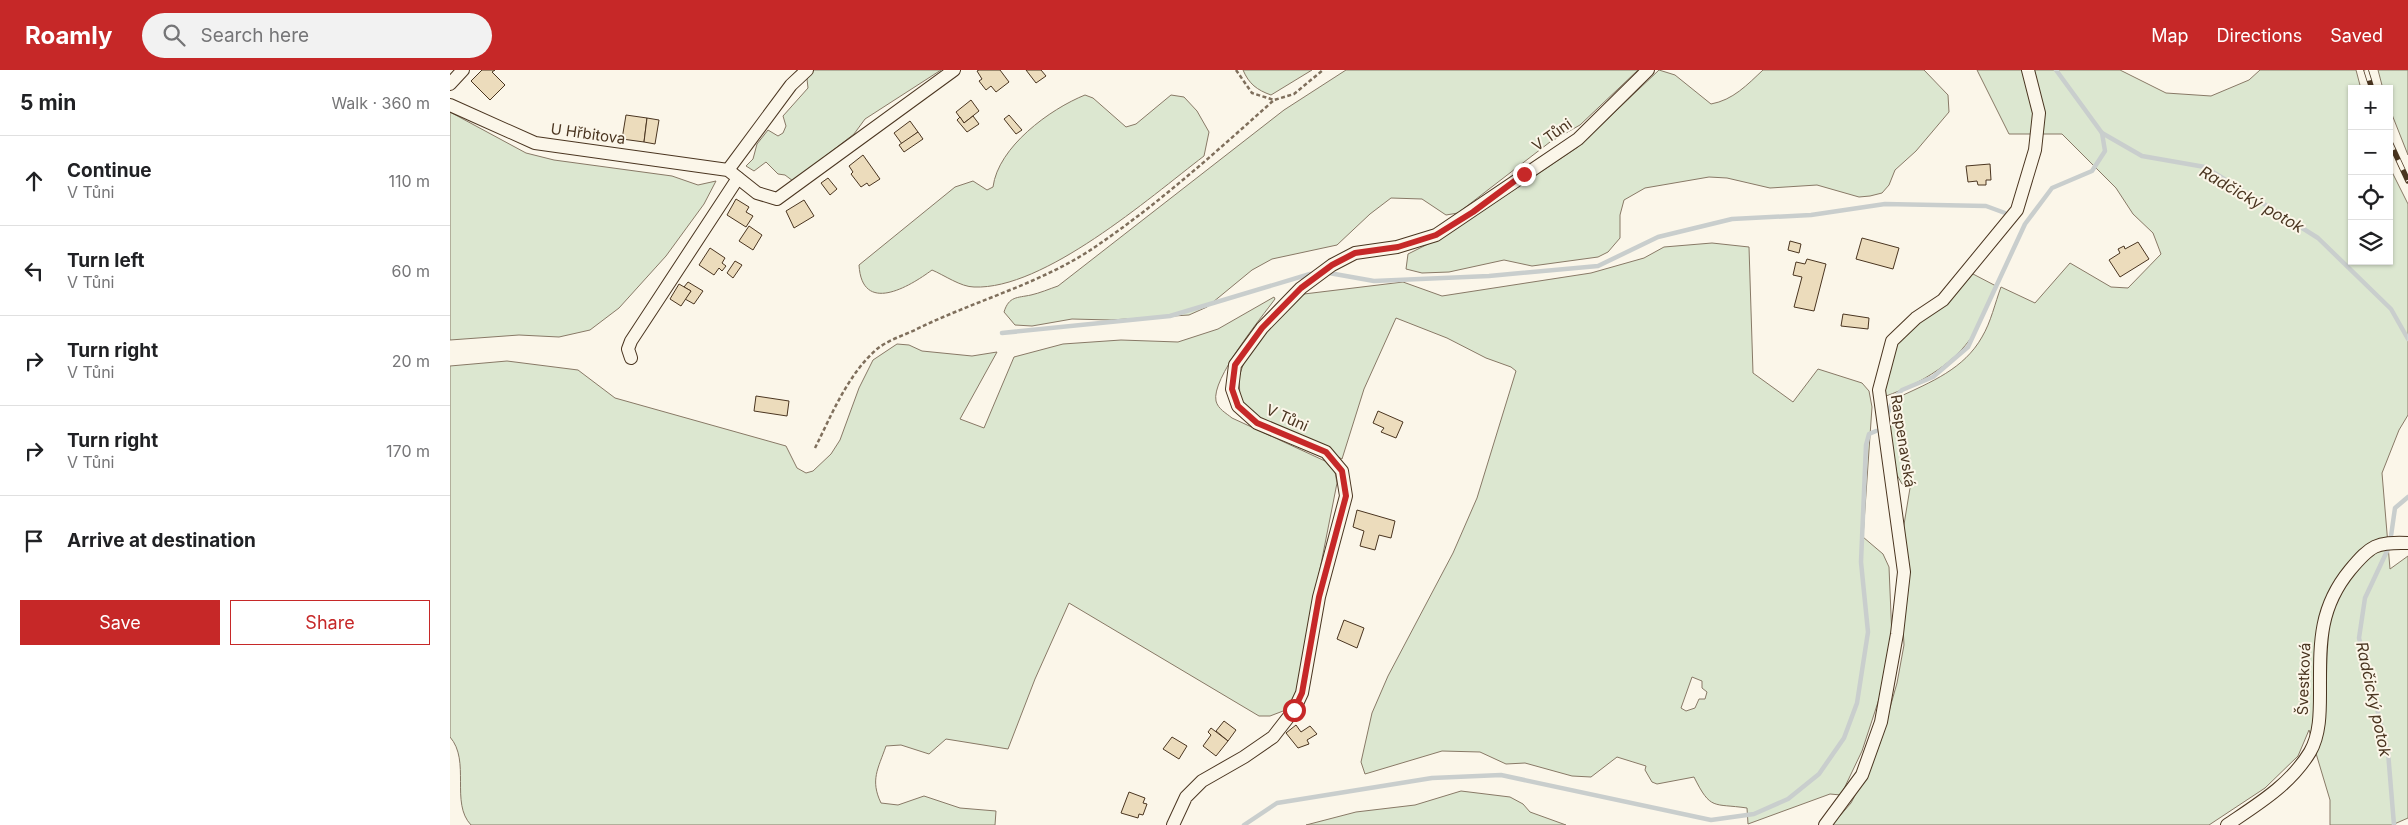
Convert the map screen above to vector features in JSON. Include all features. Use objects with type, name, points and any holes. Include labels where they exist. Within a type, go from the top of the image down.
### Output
[{"type":"street","points":[[450,84],[463,70]]},
{"type":"street","points":[[631,358],[628,349],[631,341],[733,174],[791,85],[807,70]]},
{"type":"street","name":"U Hřbitova","points":[[450,106],[535,144],[733,174],[757,193],[777,198],[954,70]]},
{"type":"street","name":"V Tůni","points":[[1173,825],[1186,797],[1202,781],[1244,757],[1273,737],[1294,710],[1302,693],[1319,597],[1346,496],[1342,471],[1326,452],[1257,423],[1238,406],[1232,389],[1235,365],[1262,328],[1301,288],[1324,270],[1355,253],[1398,247],[1436,235],[1473,212],[1578,139],[1648,70]]},
{"type":"street","name":"Raspenavská","points":[[1825,825],[1862,775],[1881,722],[1897,634],[1904,572],[1897,506],[1879,390],[1892,342],[1916,318],[1943,300],[2017,210],[2034,150],[2039,113],[2028,70]]},
{"type":"street","name":"Švestková","points":[[2227,825],[2282,787],[2310,751],[2320,718],[2320,656],[2324,615],[2339,584],[2364,554],[2382,542],[2408,543]]},
{"type":"path","points":[[1236,70],[1252,94],[1274,100]]},
{"type":"path","points":[[815,448],[837,403],[862,364],[878,348],[930,322],[1030,283],[1089,251],[1204,161],[1274,100],[1294,94],[1324,70]]},
{"type":"green space","points":[[813,70],[941,70],[865,119],[854,134],[793,181],[785,175],[778,174],[766,162],[754,171],[746,166],[753,159],[757,144],[768,130],[778,136],[783,133],[786,126],[783,116],[808,88],[807,79]]},
{"type":"green space","points":[[1243,70],[1312,70],[1271,95],[1254,86]]},
{"type":"green space","points":[[1346,70],[1638,70],[1580,125],[1550,142],[1458,213],[1446,215],[1422,199],[1391,198],[1370,214],[1337,245],[1272,259],[1252,270],[1207,307],[1189,315],[1111,320],[1072,319],[1032,326],[1015,325],[1004,312],[1011,300],[1058,286],[1284,110]]},
{"type":"green space","points":[[1659,70],[1675,75],[1711,104],[1733,95],[1763,70],[1924,70],[1948,95],[1949,112],[1916,151],[1895,170],[1889,185],[1882,193],[1859,197],[1817,185],[1770,188],[1727,178],[1709,177],[1645,188],[1624,200],[1620,215],[1620,238],[1608,252],[1598,257],[1532,266],[1504,260],[1449,272],[1422,273],[1406,269],[1408,254],[1446,235],[1578,147]]},
{"type":"green space","points":[[1977,70],[2120,70],[2166,93],[2211,96],[2249,80],[2260,70],[2356,70],[2360,85],[2348,85],[2348,265],[2393,265],[2393,174],[2408,204],[2408,415],[2399,430],[2382,473],[2390,569],[2408,556],[2408,818],[2392,825],[2330,825],[2330,800],[2309,730],[2298,756],[2265,788],[2209,825],[1832,825],[1851,803],[1880,743],[1897,683],[1904,645],[1899,555],[1911,482],[1902,484],[1897,475],[1888,425],[1895,420],[1893,411],[1899,397],[1946,373],[1966,358],[1975,348],[1985,331],[2001,287],[2035,303],[2070,263],[2111,287],[2128,288],[2161,254],[2153,233],[2133,214],[2116,188],[2062,134],[2009,134]]},
{"type":"green space","points":[[2378,70],[2408,70],[2408,155],[2393,117],[2393,85],[2382,85]]},
{"type":"green space","points":[[1085,95],[1093,98],[1126,127],[1136,124],[1171,95],[1184,97],[1197,111],[1209,132],[1204,156],[1126,217],[1063,258],[1032,274],[1002,284],[974,287],[958,283],[932,270],[900,289],[888,293],[877,293],[868,289],[862,280],[859,265],[955,187],[973,181],[987,190],[993,187],[997,172],[1005,158],[1028,131],[1071,101]]},
{"type":"green space","points":[[450,112],[526,153],[554,160],[672,176],[698,185],[716,181],[704,204],[666,256],[619,308],[590,330],[559,337],[519,335],[450,340]]},
{"type":"green space","points":[[1712,243],[1749,247],[1753,373],[1793,402],[1818,369],[1862,383],[1869,391],[1872,407],[1863,537],[1883,554],[1889,567],[1892,638],[1881,693],[1862,751],[1841,795],[1830,794],[1748,824],[1747,808],[1714,803],[1705,795],[1694,777],[1657,784],[1652,782],[1645,770],[1646,766],[1617,757],[1591,777],[1572,776],[1525,763],[1506,764],[1480,752],[1442,751],[1365,774],[1361,762],[1372,713],[1388,676],[1453,553],[1477,498],[1516,371],[1447,338],[1396,318],[1364,389],[1342,459],[1307,440],[1254,417],[1240,398],[1239,377],[1245,359],[1262,333],[1304,294],[1403,282],[1442,296],[1591,273],[1644,258],[1664,247]],"holes":[[[1692,677],[1702,681],[1702,688],[1707,692],[1705,699],[1699,699],[1695,708],[1686,711],[1681,708]]]},
{"type":"green space","points":[[1973,274],[1996,286],[1970,340],[1950,361],[1938,370],[1912,385],[1886,396],[1884,388],[1887,372],[1899,340],[1958,290]]},
{"type":"green space","points":[[1274,297],[1275,299],[1238,349],[1221,378],[1216,401],[1220,409],[1232,418],[1325,461],[1335,472],[1337,483],[1307,635],[1299,688],[1291,708],[1270,716],[1259,716],[1069,603],[1035,679],[1008,749],[946,739],[929,754],[901,745],[886,746],[876,774],[876,788],[881,803],[898,805],[924,796],[960,808],[996,811],[995,825],[471,825],[465,816],[462,805],[459,758],[456,747],[450,737],[450,366],[507,361],[578,370],[615,398],[786,446],[797,468],[806,473],[813,471],[831,454],[840,440],[859,388],[873,360],[897,344],[909,345],[922,351],[972,356],[997,352],[960,419],[984,428],[1014,357],[1063,344],[1121,340],[1178,342],[1218,329]]},
{"type":"green space","points":[[1461,791],[1510,797],[1523,804],[1530,812],[1566,825],[1306,825],[1356,812],[1415,805]]},
{"type":"building","points":[[482,70],[495,70],[492,72],[505,85],[490,100],[471,81]]},
{"type":"building","points":[[1000,70],[1009,82],[996,92],[991,86],[986,90],[979,81],[982,79],[977,71]]},
{"type":"building","points":[[1026,70],[1041,70],[1046,76],[1036,83]]},
{"type":"building","points":[[971,100],[979,111],[964,123],[956,112]]},
{"type":"building","points":[[626,115],[647,118],[644,142],[622,139]]},
{"type":"building","points":[[1009,115],[1022,130],[1016,134],[1004,119]]},
{"type":"building","points":[[973,116],[979,124],[967,132],[957,120],[960,117],[964,123]]},
{"type":"building","points":[[647,118],[659,120],[655,144],[644,142]]},
{"type":"building","points":[[910,121],[918,132],[902,144],[894,133]]},
{"type":"building","points":[[918,132],[923,139],[904,152],[899,145]]},
{"type":"building","points":[[863,155],[880,179],[869,186],[867,183],[861,187],[851,174],[853,172],[849,166]]},
{"type":"building","points":[[1990,164],[1991,180],[1986,180],[1986,185],[1978,185],[1977,181],[1968,182],[1966,166]]},
{"type":"building","points":[[828,178],[837,189],[830,195],[821,183]]},
{"type":"building","points":[[736,199],[749,207],[746,212],[753,216],[746,227],[727,215]]},
{"type":"building","points":[[804,200],[814,216],[794,228],[786,211]]},
{"type":"building","points":[[749,226],[762,235],[753,250],[739,241]]},
{"type":"building","points":[[1862,238],[1899,248],[1893,269],[1856,259]]},
{"type":"building","points":[[1790,241],[1801,244],[1799,253],[1788,250]]},
{"type":"building","points":[[2138,242],[2149,259],[2120,277],[2109,260],[2120,253],[2118,249],[2124,246],[2125,249]]},
{"type":"building","points":[[710,248],[725,258],[722,263],[726,266],[722,271],[719,268],[714,275],[699,265]]},
{"type":"building","points":[[1807,259],[1826,264],[1814,311],[1794,307],[1802,277],[1793,275],[1796,262],[1805,264]]},
{"type":"building","points":[[735,261],[742,265],[733,278],[727,273]]},
{"type":"building","points":[[688,282],[703,291],[694,304],[685,299],[691,291],[684,287]]},
{"type":"building","points":[[679,284],[691,291],[681,306],[670,299]]},
{"type":"building","points":[[1843,314],[1869,318],[1868,329],[1841,326]]},
{"type":"building","points":[[756,396],[789,401],[787,416],[754,411]]},
{"type":"building","points":[[1378,411],[1403,422],[1396,438],[1381,432],[1384,428],[1373,423]]},
{"type":"building","points":[[1357,510],[1395,521],[1391,538],[1379,535],[1375,550],[1360,546],[1364,531],[1353,527]]},
{"type":"building","points":[[1344,620],[1364,628],[1357,648],[1337,639]]},
{"type":"building","points":[[1224,721],[1236,730],[1228,741],[1216,731]]},
{"type":"building","points":[[1296,725],[1301,732],[1310,726],[1317,734],[1307,740],[1309,744],[1298,748],[1286,733]]},
{"type":"building","points":[[1211,728],[1228,741],[1216,756],[1203,746],[1211,735],[1208,732]]},
{"type":"building","points":[[1172,737],[1187,746],[1179,759],[1163,749]]},
{"type":"building","points":[[1129,792],[1145,798],[1143,803],[1147,804],[1143,815],[1139,814],[1138,818],[1121,813]]},
{"type":"waterway","name":"Radčický potok","points":[[2056,70],[2102,133],[2142,156],[2205,167],[2318,238],[2391,309],[2408,339]]},
{"type":"waterway","points":[[1886,417],[1895,397],[1902,390],[1933,377],[1968,347],[2025,224],[2052,188],[2092,171],[2105,151],[2102,133]]},
{"type":"waterway","points":[[1329,273],[1374,281],[1489,276],[1598,266],[1658,237],[1732,219],[1811,215],[1885,204],[1986,206],[2005,213]]},
{"type":"waterway","points":[[1002,333],[1170,316],[1310,274]]},
{"type":"waterway","points":[[1244,825],[1277,803],[1432,778],[1501,775],[1711,820],[1754,814],[1788,799],[1819,774],[1844,738],[1857,703],[1868,632],[1861,562],[1866,445],[1869,434],[1876,431]]},
{"type":"waterway","name":"Radčický potok","points":[[2391,536],[2395,508],[2408,497]]},
{"type":"waterway","name":"Radčický potok","points":[[2388,549],[2365,598],[2359,638],[2388,752],[2394,825]]},
{"type":"railway","points":[[2366,70],[2371,85]]},
{"type":"railway","points":[[2393,149],[2408,181]]},
{"type":"route","points":[[1294,710],[1302,693],[1319,597],[1346,496],[1342,471],[1326,452],[1257,423],[1238,406],[1232,389],[1235,365],[1262,328],[1301,288],[1332,265],[1355,253],[1398,247],[1436,235],[1473,212],[1524,174]]}]
